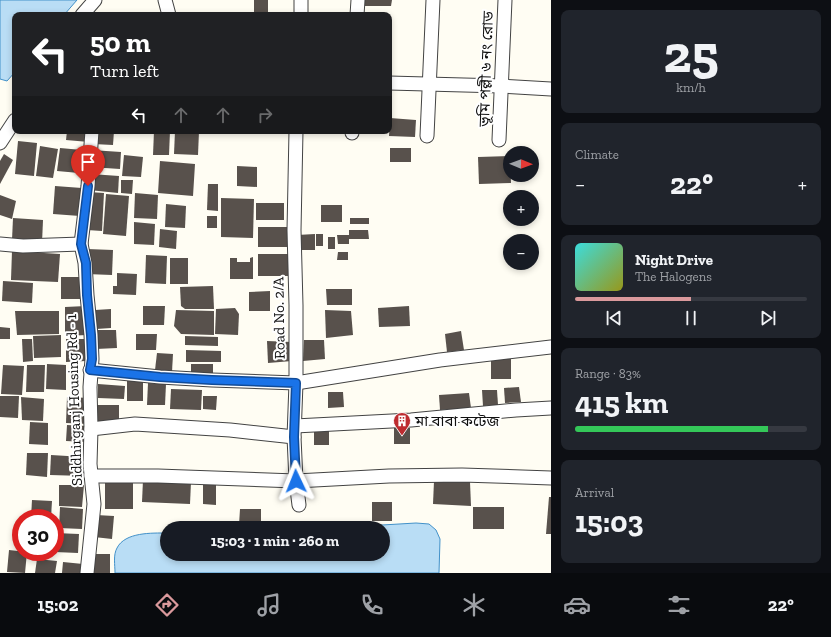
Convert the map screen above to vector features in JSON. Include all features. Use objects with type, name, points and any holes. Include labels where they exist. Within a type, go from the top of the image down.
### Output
[{"type":"street","points":[[85,12],[95,0]]},
{"type":"street","points":[[165,0],[168,12]]},
{"type":"street","points":[[300,12],[301,0]]},
{"type":"street","points":[[357,12],[358,0]]},
{"type":"street","points":[[427,136],[433,0]]},
{"type":"street","name":"ভূমি পল্লী ৬ নং রোড","points":[[500,140],[505,0]]},
{"type":"street","points":[[392,83],[551,89]]},
{"type":"street","points":[[0,143],[12,125]]},
{"type":"street","name":"Siddhirganj Housing Rd - 1","points":[[87,573],[94,504],[90,464],[90,370],[92,359],[86,263],[81,244],[88,186],[92,134]]},
{"type":"street","name":"Road No. 2/A","points":[[296,134],[294,230],[296,305],[295,431],[296,481],[299,505]]},
{"type":"street","points":[[0,244],[23,246],[81,244]]},
{"type":"street","points":[[90,370],[175,378],[296,383],[440,360],[551,348]]},
{"type":"street","points":[[91,429],[135,424],[230,430],[295,431],[551,408]]},
{"type":"street","points":[[91,476],[158,476],[296,481],[389,476],[462,475],[551,478]]},
{"type":"water","points":[[0,0],[77,0],[67,12],[12,12],[12,75],[7,81],[0,79]]},
{"type":"water","points":[[429,524],[436,530],[440,539],[439,573],[115,573],[116,551],[121,543],[132,536],[154,533],[160,533],[160,561],[390,561],[390,525]]},
{"type":"building","points":[[254,0],[268,0],[268,12],[254,12]]},
{"type":"building","points":[[365,0],[392,0],[391,6],[365,6]]},
{"type":"building","points":[[392,118],[416,120],[415,137],[389,136],[389,134],[392,134]]},
{"type":"building","points":[[67,134],[90,134],[89,142],[66,140]]},
{"type":"building","points":[[94,134],[114,134],[113,145],[93,144]]},
{"type":"building","points":[[154,134],[170,134],[169,155],[153,155]]},
{"type":"building","points":[[175,134],[199,134],[198,155],[174,154]]},
{"type":"building","points":[[18,141],[37,143],[34,176],[15,174]]},
{"type":"building","points":[[40,146],[58,149],[53,178],[36,176]]},
{"type":"building","points":[[60,148],[82,150],[79,173],[57,171]]},
{"type":"building","points":[[390,148],[411,148],[411,162],[390,162]]},
{"type":"building","points":[[91,150],[121,152],[120,169],[90,167]]},
{"type":"building","points":[[4,154],[13,160],[0,184],[0,161]]},
{"type":"building","points":[[124,155],[143,157],[141,177],[122,176]]},
{"type":"building","points":[[503,156],[503,182],[511,183],[479,184],[478,157]]},
{"type":"building","points":[[160,161],[195,164],[193,196],[158,193]]},
{"type":"building","points":[[237,166],[257,167],[257,187],[237,186]]},
{"type":"building","points":[[91,174],[119,176],[118,193],[89,190]]},
{"type":"building","points":[[121,180],[133,180],[132,194],[121,193]]},
{"type":"building","points":[[208,184],[218,184],[218,211],[207,210]]},
{"type":"building","points":[[55,186],[82,188],[80,216],[53,214]]},
{"type":"building","points":[[89,192],[104,193],[102,231],[87,230]]},
{"type":"building","points":[[135,193],[158,195],[157,219],[134,218]]},
{"type":"building","points":[[106,194],[129,196],[126,236],[103,234]]},
{"type":"building","points":[[0,195],[16,201],[12,219],[0,215]]},
{"type":"building","points":[[221,198],[254,199],[253,238],[221,237]]},
{"type":"building","points":[[256,203],[284,203],[284,220],[256,220]]},
{"type":"building","points":[[166,204],[186,206],[185,228],[165,227]]},
{"type":"building","points":[[321,205],[342,205],[342,222],[321,222]]},
{"type":"building","points":[[207,216],[217,216],[217,228],[207,228]]},
{"type":"building","points":[[13,218],[43,220],[42,243],[12,240]]},
{"type":"building","points":[[350,218],[369,218],[369,224],[350,224]]},
{"type":"building","points":[[134,222],[155,224],[154,245],[134,244]]},
{"type":"building","points":[[258,227],[288,227],[288,247],[258,247]]},
{"type":"building","points":[[160,229],[177,231],[176,249],[159,247]]},
{"type":"building","points":[[349,230],[368,230],[369,239],[349,239]]},
{"type":"building","points":[[315,234],[315,250],[296,250],[297,235]]},
{"type":"building","points":[[316,234],[323,234],[323,246],[316,246]]},
{"type":"building","points":[[337,235],[349,235],[349,244],[338,244]]},
{"type":"building","points":[[328,237],[335,237],[335,249],[328,249]]},
{"type":"building","points":[[87,249],[113,250],[112,275],[86,274]]},
{"type":"building","points":[[12,251],[60,254],[58,282],[11,280]]},
{"type":"building","points":[[338,252],[348,252],[348,260],[337,260]]},
{"type":"building","points":[[258,254],[288,254],[288,276],[258,276]]},
{"type":"building","points":[[146,255],[167,256],[166,284],[145,283]]},
{"type":"building","points":[[253,257],[253,279],[230,279],[230,258],[237,258],[237,262],[250,262],[250,258]]},
{"type":"building","points":[[170,258],[188,258],[188,284],[170,284]]},
{"type":"building","points":[[117,273],[137,274],[136,295],[113,294],[113,286],[117,286]]},
{"type":"building","points":[[61,277],[81,277],[82,299],[61,299]]},
{"type":"building","points":[[3,281],[33,283],[32,303],[2,301]]},
{"type":"building","points":[[213,286],[214,309],[185,309],[181,306],[180,287]]},
{"type":"building","points":[[326,289],[352,289],[352,305],[327,305]]},
{"type":"building","points":[[270,291],[270,311],[249,311],[249,292]]},
{"type":"building","points":[[86,306],[87,335],[65,336],[65,307]]},
{"type":"building","points":[[143,306],[165,306],[164,325],[143,325]]},
{"type":"building","points":[[409,306],[410,326],[379,327],[378,308]]},
{"type":"building","points":[[235,308],[239,314],[238,335],[215,334],[216,309]]},
{"type":"building","points":[[111,309],[111,328],[96,329],[95,310]]},
{"type":"building","points":[[176,310],[214,311],[214,335],[181,334],[174,326]]},
{"type":"building","points":[[325,310],[351,311],[353,335],[326,338]]},
{"type":"building","points":[[15,311],[59,311],[59,334],[17,335]]},
{"type":"building","points":[[0,327],[10,328],[10,339],[0,339]]},
{"type":"building","points":[[96,330],[116,330],[117,348],[96,349]]},
{"type":"building","points":[[461,331],[464,350],[447,352],[445,334]]},
{"type":"building","points":[[136,334],[157,334],[156,350],[136,350]]},
{"type":"building","points":[[61,335],[61,357],[34,358],[33,336]]},
{"type":"building","points":[[185,336],[218,337],[218,346],[185,345]]},
{"type":"building","points":[[22,339],[32,339],[33,361],[23,362]]},
{"type":"building","points":[[66,339],[86,339],[86,361],[66,362]]},
{"type":"building","points":[[304,340],[324,340],[325,359],[303,361]]},
{"type":"building","points":[[267,341],[292,342],[292,361],[268,363]]},
{"type":"building","points":[[186,350],[221,351],[221,362],[186,362]]},
{"type":"building","points":[[157,353],[173,354],[172,372],[155,370]]},
{"type":"building","points":[[491,358],[511,358],[511,379],[491,379]]},
{"type":"building","points":[[47,364],[66,365],[66,390],[46,389]]},
{"type":"building","points":[[191,364],[213,364],[213,376],[191,376]]},
{"type":"building","points":[[3,365],[24,366],[22,395],[1,394]]},
{"type":"building","points":[[27,365],[45,365],[44,392],[26,392]]},
{"type":"building","points":[[143,377],[143,401],[127,401],[127,378]]},
{"type":"building","points":[[148,383],[166,384],[165,405],[147,405]]},
{"type":"building","points":[[98,384],[125,386],[124,399],[98,398]]},
{"type":"building","points":[[519,387],[521,402],[505,403],[504,388]]},
{"type":"building","points":[[171,389],[202,390],[201,410],[170,409]]},
{"type":"building","points":[[482,390],[497,390],[498,405],[483,406]]},
{"type":"building","points":[[328,392],[343,392],[344,407],[328,408]]},
{"type":"building","points":[[469,393],[471,408],[440,410],[439,395]]},
{"type":"building","points":[[0,396],[19,396],[18,418],[0,417]]},
{"type":"building","points":[[203,396],[217,396],[216,410],[203,409]]},
{"type":"building","points":[[21,397],[44,399],[43,421],[22,420]]},
{"type":"building","points":[[67,397],[90,398],[89,424],[66,423]]},
{"type":"building","points":[[96,405],[119,405],[119,426],[95,423]]},
{"type":"building","points":[[30,422],[48,423],[48,445],[29,444]]},
{"type":"building","points":[[67,425],[87,426],[86,442],[66,441]]},
{"type":"building","name":"মা বাবা কটেজ","points":[[394,428],[410,428],[410,444],[394,444]]},
{"type":"building","points":[[314,430],[329,430],[329,445],[314,445]]},
{"type":"building","points":[[27,453],[48,453],[47,477],[26,475]]},
{"type":"building","points":[[51,455],[84,457],[84,476],[50,475]]},
{"type":"building","points":[[143,480],[191,482],[190,504],[142,502]]},
{"type":"building","points":[[434,481],[470,482],[471,506],[433,504]]},
{"type":"building","points":[[105,482],[133,482],[133,509],[105,509]]},
{"type":"building","points":[[59,485],[84,485],[82,507],[59,506]]},
{"type":"building","points":[[203,485],[216,485],[216,505],[203,504]]},
{"type":"building","points":[[549,497],[551,497],[551,534],[546,534]]},
{"type":"building","points":[[32,500],[52,501],[52,509],[32,509]]},
{"type":"building","points":[[372,502],[392,502],[392,521],[372,521]]},
{"type":"building","points":[[60,507],[83,509],[82,529],[64,528],[64,509],[60,509]]},
{"type":"building","points":[[473,507],[504,507],[504,529],[473,529]]},
{"type":"building","points":[[240,509],[261,509],[261,521],[239,521]]},
{"type":"building","points":[[96,515],[114,516],[112,539],[94,537]]},
{"type":"building","points":[[64,533],[79,534],[78,553],[64,552]]},
{"type":"building","points":[[9,550],[12,550],[12,561],[26,561],[25,573],[7,572]]},
{"type":"building","points":[[92,554],[110,554],[110,573],[92,573]]},
{"type":"building","points":[[37,561],[57,561],[55,573],[35,573]]},
{"type":"building","points":[[63,562],[83,564],[82,573],[62,573]]},
{"type":"place","name":"মা বাবা কটেজ","points":[[402,436]]},
{"type":"route","points":[[88,186],[81,244],[86,263],[92,359],[90,370],[160,377],[296,383],[294,437],[296,481]]}]
